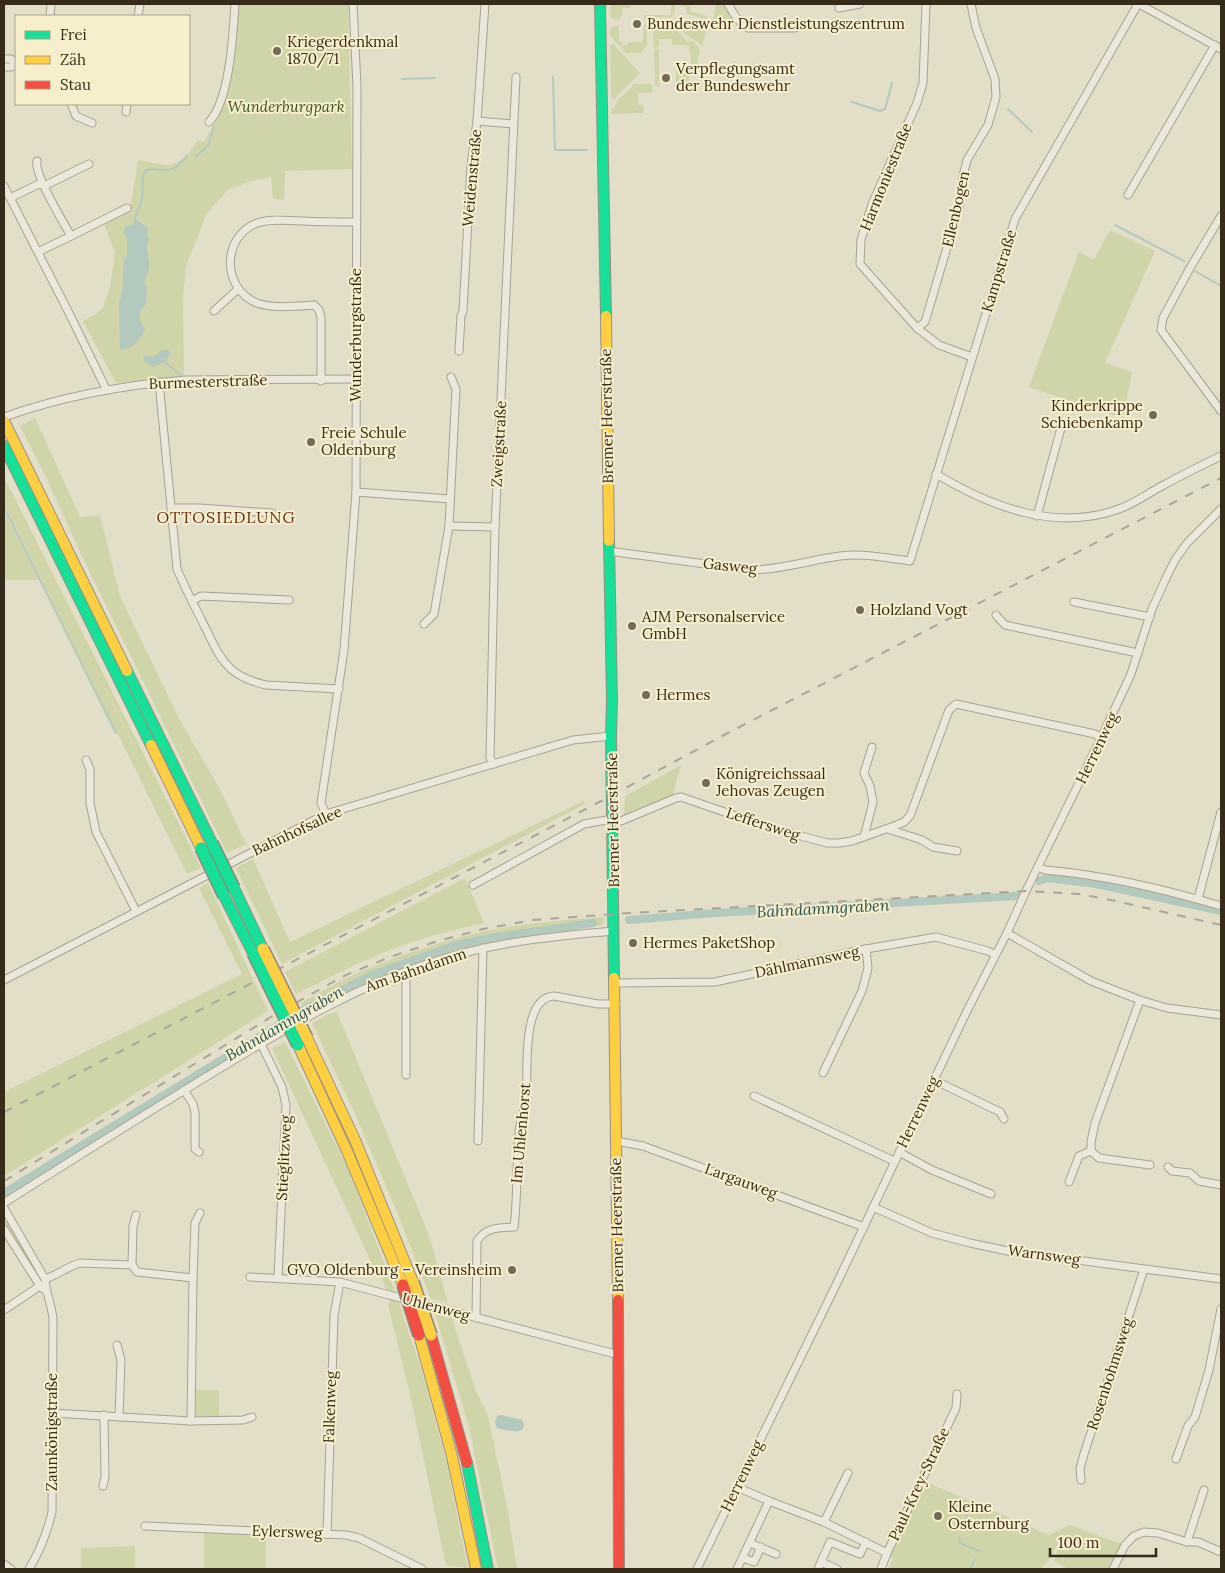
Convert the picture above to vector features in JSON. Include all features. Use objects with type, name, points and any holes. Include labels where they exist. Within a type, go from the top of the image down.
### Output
[{"type":"main road","name":"Bremer Heerstraße","points":[[600,4],[616,983],[619,1569]]},
{"type":"main road","points":[[4,419],[8,446],[206,846],[224,896],[258,951],[362,1158],[408,1284],[432,1335],[468,1468],[479,1554],[476,1569]]},
{"type":"main road","points":[[206,846],[234,888],[258,951]]},
{"type":"main road","points":[[408,1284],[419,1335],[451,1446],[479,1554],[488,1569]]},
{"type":"street","points":[[209,122],[215,115],[221,99],[233,36],[235,4]]},
{"type":"street","name":"Wunderburgstraße","points":[[326,814],[321,803],[339,689],[349,591],[356,492],[357,87],[353,4]]},
{"type":"street","name":"Weidenstraße","points":[[459,351],[471,165],[477,121],[485,4]]},
{"type":"street","points":[[728,4],[737,20],[748,28],[795,28]]},
{"type":"street","points":[[839,6],[860,4]]},
{"type":"street","name":"Harmoniestraße","points":[[926,4],[923,83],[917,103],[872,204],[861,240],[860,264],[917,328],[939,345],[972,357]]},
{"type":"street","name":"Ellenbogen","points":[[917,328],[925,322],[959,207],[967,160],[988,125],[996,97],[995,79],[976,28],[972,4]]},
{"type":"street","points":[[1128,195],[1218,47],[1139,4]]},
{"type":"street","name":"Kampstraße","points":[[910,561],[1015,219],[1139,4]]},
{"type":"street","points":[[4,59],[11,59],[15,63]]},
{"type":"street","name":"Zweigstraße","points":[[494,764],[490,758],[495,527],[516,77]]},
{"type":"street","points":[[71,105],[76,116],[92,123]]},
{"type":"street","points":[[126,112],[127,105]]},
{"type":"street","points":[[477,121],[513,124]]},
{"type":"street","points":[[37,161],[36,167],[43,184],[70,236]]},
{"type":"street","points":[[10,198],[39,184],[46,185],[89,164]]},
{"type":"street","points":[[4,186],[85,343],[106,389]]},
{"type":"street","points":[[38,252],[127,208]]},
{"type":"street","points":[[1221,216],[1163,318],[1160,330],[1221,411]]},
{"type":"street","points":[[321,381],[321,318],[318,310],[314,306],[260,304],[246,296],[238,289],[231,271],[230,257],[238,237],[249,228],[267,221],[356,222]]},
{"type":"street","points":[[214,311],[238,289]]},
{"type":"street","points":[[424,624],[434,614],[448,526],[456,389],[451,377]]},
{"type":"street","name":"Burmesterstraße","points":[[4,419],[37,405],[106,389],[159,382],[186,380],[321,381],[356,379]]},
{"type":"street","points":[[159,382],[178,569],[219,654],[226,664],[241,677],[266,685],[339,689]]},
{"type":"street","points":[[1037,516],[1061,428]]},
{"type":"street","points":[[936,474],[986,500],[1012,510],[1055,518],[1118,510],[1187,472],[1221,456]]},
{"type":"street","points":[[356,492],[450,499]]},
{"type":"street","points":[[171,508],[272,513]]},
{"type":"street","name":"Herrenweg","points":[[697,1569],[864,1227],[894,1161],[1102,738],[1123,692],[1150,617],[1175,560],[1187,543],[1221,509]]},
{"type":"street","points":[[448,526],[495,527]]},
{"type":"street","name":"Gasweg","points":[[608,551],[751,570],[767,570],[841,556],[858,555],[910,561]]},
{"type":"street","points":[[192,601],[202,596],[289,600]]},
{"type":"street","points":[[1074,602],[1150,617]]},
{"type":"street","points":[[996,616],[1005,625],[1138,653]]},
{"type":"street","name":"Leffersweg","points":[[473,885],[575,829],[594,822],[607,820],[621,821],[681,797],[768,827],[815,840],[838,843],[887,829],[904,822],[910,816],[949,710],[956,704],[1095,734],[1102,738]]},
{"type":"street","name":"Bahnhofsallee","points":[[4,980],[326,814],[573,740],[612,736]]},
{"type":"street","points":[[864,837],[873,802],[870,786],[864,773],[872,747]]},
{"type":"street","points":[[86,760],[90,769],[90,803],[96,832],[136,912]]},
{"type":"street","points":[[1198,899],[1221,812]]},
{"type":"street","points":[[887,829],[922,840],[933,847],[958,851]]},
{"type":"street","points":[[1038,867],[1045,870],[1104,878],[1221,906]]},
{"type":"street","name":"Am Bahndamm","points":[[4,1203],[184,1090],[344,997],[404,972],[483,948],[538,938],[614,931]]},
{"type":"street","points":[[1007,933],[1092,981],[1140,1000],[1167,1008],[1221,1015]]},
{"type":"street","name":"Dählmannsweg","points":[[616,983],[715,982],[866,949],[936,937],[988,951],[996,955]]},
{"type":"street","points":[[478,1141],[483,948]]},
{"type":"street","points":[[823,1073],[862,992],[868,968],[866,949]]},
{"type":"street","points":[[404,972],[406,979],[406,1075]]},
{"type":"street","name":"Im Uhlenhorst","points":[[476,1318],[477,1241],[482,1234],[489,1230],[514,1227],[519,1133],[526,1102],[527,1038],[533,1016],[541,1001],[547,996],[598,1004],[616,1004]]},
{"type":"street","points":[[1140,1000],[1095,1123],[1091,1151],[1099,1158],[1150,1165]]},
{"type":"street","name":"Stieglitzweg","points":[[262,1044],[282,1086],[286,1105],[278,1278]]},
{"type":"street","points":[[934,1080],[1000,1112],[1004,1119]]},
{"type":"street","points":[[184,1090],[193,1104],[195,1112],[195,1149],[199,1152]]},
{"type":"street","points":[[754,1096],[894,1161]]},
{"type":"street","name":"Largauweg","points":[[616,1142],[643,1146],[864,1227]]},
{"type":"street","points":[[1069,1182],[1079,1156],[1091,1151]]},
{"type":"street","points":[[899,1152],[932,1170],[992,1194]]},
{"type":"street","points":[[1168,1167],[1172,1171],[1190,1173],[1199,1181],[1221,1185]]},
{"type":"street","name":"Warnsweg","points":[[873,1207],[932,1233],[970,1243],[1008,1250],[1221,1279]]},
{"type":"street","name":"Zaunkönigstraße","points":[[4,1208],[45,1279],[43,1289]]},
{"type":"street","points":[[191,1421],[195,1223],[200,1213]]},
{"type":"street","points":[[136,1215],[133,1226],[132,1265],[137,1272],[193,1278]]},
{"type":"street","name":"Zaunkönigstraße","points":[[4,1229],[43,1289],[50,1302],[53,1318],[52,1512],[39,1553],[29,1569]]},
{"type":"street","points":[[45,1279],[72,1265],[80,1263],[132,1265]]},
{"type":"street","name":"Rosenbohmsweg","points":[[1081,1480],[1080,1469],[1084,1454],[1144,1269]]},
{"type":"street","name":"Uhlenweg","points":[[250,1277],[340,1282],[619,1355]]},
{"type":"street","name":"Falkenweg","points":[[327,1534],[333,1324],[340,1282]]},
{"type":"street","points":[[4,1310],[43,1289]]},
{"type":"street","points":[[1176,1458],[1188,1426],[1195,1417],[1209,1370],[1221,1309]]},
{"type":"street","points":[[117,1345],[121,1360],[119,1417]]},
{"type":"street","name":"Paul-Krey-Straße","points":[[737,1487],[824,1522],[887,1553],[956,1408],[958,1394]]},
{"type":"street","points":[[52,1413],[191,1421],[244,1420],[252,1417]]},
{"type":"street","points":[[103,1486],[105,1477],[104,1415]]},
{"type":"street","points":[[824,1522],[848,1473]]},
{"type":"street","points":[[1187,1542],[1204,1490]]},
{"type":"street","points":[[737,1569],[769,1501]]},
{"type":"street","name":"Eylersweg","points":[[145,1526],[346,1534],[360,1538],[422,1569]]},
{"type":"street","points":[[1113,1569],[1125,1545],[1134,1536],[1144,1532],[1158,1533],[1187,1542],[1198,1542],[1221,1552]]},
{"type":"street","name":"Paul-Krey-Straße","points":[[837,1569],[820,1566],[830,1542],[860,1554],[866,1542]]},
{"type":"street","points":[[750,1543],[776,1554]]},
{"type":"street","points":[[743,1558],[754,1562],[761,1547]]},
{"type":"street","points":[[881,1569],[887,1553]]},
{"type":"street","points":[[4,1564],[11,1569]]},
{"type":"green space","name":"Wunderburgpark","points":[[238,4],[348,4],[352,169],[285,171],[284,200],[273,199],[271,177],[248,182],[228,190],[207,213],[186,266],[183,297],[184,377],[116,383],[83,321],[96,314],[103,307],[110,287],[115,253],[104,224],[130,210],[138,160],[164,165],[172,164],[185,156],[198,140],[204,142],[218,116],[223,99]]},
{"type":"green space","points":[[611,4],[630,4],[630,8],[623,8],[620,20],[614,20],[610,16]]},
{"type":"green space","points":[[671,4],[675,4],[675,12],[671,17],[644,18],[644,15],[671,15]]},
{"type":"green space","points":[[716,4],[723,4],[732,21],[713,20]]},
{"type":"green space","points":[[682,5],[691,6],[690,11],[707,16],[706,19],[687,14],[686,7]]},
{"type":"green space","points":[[679,24],[708,25],[702,46],[681,30],[678,27]]},
{"type":"green space","points":[[644,25],[647,25],[647,45],[641,53],[626,53],[621,48],[624,45],[628,45],[628,42],[643,42]]},
{"type":"green space","points":[[660,25],[672,25],[687,42],[693,41],[700,50],[697,64],[691,64],[689,45],[672,45],[672,39],[659,39],[659,46],[654,49],[653,32]]},
{"type":"green space","points":[[614,26],[619,26],[619,42],[624,42],[620,47],[610,35],[610,29]]},
{"type":"green space","points":[[613,44],[640,73],[613,100],[611,97],[610,46]]},
{"type":"green space","points":[[659,49],[659,86],[655,85],[654,50]]},
{"type":"green space","points":[[676,70],[689,70],[689,81],[678,86],[676,84]]},
{"type":"green space","points":[[635,84],[651,84],[653,92],[638,93],[638,105],[644,105],[643,113],[611,114],[611,110],[617,104],[616,102]]},
{"type":"green space","points":[[1110,230],[1155,251],[1105,363],[1132,372],[1123,418],[1029,387],[1079,252],[1094,260]]},
{"type":"green space","points":[[35,418],[80,517],[100,515],[120,596],[179,719],[221,791],[246,844],[227,853],[20,426]]},
{"type":"green space","points":[[4,477],[201,868],[187,874],[4,504]]},
{"type":"green space","points":[[4,510],[39,580],[4,580]]},
{"type":"green space","points":[[681,765],[673,795],[624,815],[625,796]]},
{"type":"green space","points":[[584,801],[585,804],[282,964],[236,868],[253,859],[290,942]]},
{"type":"green space","points":[[465,878],[484,923],[428,937],[395,948],[357,964],[296,994],[285,972]]},
{"type":"green space","points":[[208,883],[268,1011],[4,1176],[4,1092],[242,974],[199,888]]},
{"type":"green space","points":[[604,917],[603,925],[497,942],[435,957],[369,982],[305,1013],[301,1003],[366,969],[435,944],[515,926]]},
{"type":"green space","points":[[337,1012],[430,1238],[448,1303],[431,1299],[397,1212],[356,1116],[312,1023]]},
{"type":"green space","points":[[285,1042],[349,1171],[388,1273],[378,1277],[272,1048]]},
{"type":"green space","points":[[4,1217],[40,1273],[37,1275],[4,1226]]},
{"type":"green space","points":[[389,1276],[422,1372],[446,1460],[468,1569],[446,1566],[412,1403],[388,1305],[390,1302],[382,1279]]},
{"type":"green space","points":[[435,1313],[451,1316],[476,1391],[488,1416],[507,1506],[517,1569],[498,1569],[469,1427]]},
{"type":"green space","points":[[196,1390],[219,1390],[219,1416],[196,1416]]},
{"type":"green space","points":[[919,1479],[1049,1535],[1070,1525],[1121,1544],[1110,1569],[1068,1569],[1054,1561],[1061,1540],[1045,1565],[1040,1569],[888,1569],[893,1559],[882,1552]]},
{"type":"green space","points":[[204,1531],[266,1534],[266,1569],[204,1569]]},
{"type":"green space","points":[[135,1546],[135,1569],[81,1569],[81,1548]]},
{"type":"shaded area","points":[[135,219],[148,228],[147,235],[150,239],[147,246],[149,271],[144,284],[147,286],[146,305],[140,314],[145,330],[135,344],[129,348],[120,349],[119,302],[122,294],[124,258],[127,256],[127,239],[124,233],[125,227],[132,225]]},
{"type":"shaded area","points":[[165,349],[170,354],[165,362],[153,367],[144,361],[143,355],[152,357]]},
{"type":"shaded area","points":[[502,1415],[522,1420],[524,1424],[523,1429],[515,1431],[497,1428],[495,1422],[497,1416]]},
{"type":"waterway","points":[[553,77],[555,150],[587,150]]},
{"type":"waterway","points":[[402,79],[435,78]]},
{"type":"waterway","points":[[852,102],[880,111],[885,109],[892,83]]},
{"type":"waterway","points":[[1008,109],[1032,132]]},
{"type":"waterway","points":[[196,156],[208,146],[214,127]]},
{"type":"waterway","points":[[135,219],[142,199],[143,178],[146,170],[170,170],[187,156]]},
{"type":"waterway","points":[[1115,225],[1184,261]]},
{"type":"waterway","points":[[1195,271],[1221,286]]},
{"type":"waterway","points":[[165,362],[181,376]]},
{"type":"waterway","points":[[4,507],[116,733]]},
{"type":"waterway","name":"Bahndammgraben","points":[[1039,881],[1047,878],[1096,884],[1221,911]]},
{"type":"waterway","name":"Bahndammgraben","points":[[629,920],[716,913],[1017,896]]},
{"type":"waterway","name":"Bahndammgraben","points":[[4,1193],[306,1008],[372,975],[456,945],[496,937],[593,923]]},
{"type":"waterway","points":[[962,1530],[971,1504]]},
{"type":"waterway","points":[[960,1538],[959,1543],[979,1551]]},
{"type":"waterway","points":[[970,1569],[975,1559]]},
{"type":"railway","points":[[4,1112],[607,798],[724,735],[1221,478]]},
{"type":"railway","points":[[4,1181],[271,1017],[346,975],[390,957],[483,929],[533,920],[615,914],[1026,891],[1079,894],[1221,925]]},
{"type":"traffic: fast","points":[[600,4],[606,316]]},
{"type":"traffic: fast","points":[[4,446],[151,745]]},
{"type":"traffic: fast","points":[[609,541],[614,978]]},
{"type":"traffic: fast","points":[[127,671],[212,843]]},
{"type":"traffic: fast","points":[[212,843],[234,888]]},
{"type":"traffic: fast","points":[[201,848],[224,896]]},
{"type":"traffic: fast","points":[[234,888],[263,949]]},
{"type":"traffic: fast","points":[[224,896],[253,953]]},
{"type":"traffic: fast","points":[[253,953],[298,1045]]},
{"type":"traffic: fast","points":[[467,1463],[488,1569]]},
{"type":"traffic: slow","points":[[606,316],[609,541]]},
{"type":"traffic: slow","points":[[4,421],[127,671]]},
{"type":"traffic: slow","points":[[151,745],[201,848]]},
{"type":"traffic: slow","points":[[263,949],[307,1038]]},
{"type":"traffic: slow","points":[[614,978],[618,1300]]},
{"type":"traffic: slow","points":[[307,1038],[355,1140],[413,1282]]},
{"type":"traffic: slow","points":[[298,1045],[347,1151],[403,1285]]},
{"type":"traffic: slow","points":[[413,1282],[431,1335]]},
{"type":"traffic: slow","points":[[419,1335],[451,1452],[476,1569]]},
{"type":"traffic: jam","points":[[403,1285],[419,1335]]},
{"type":"traffic: jam","points":[[618,1300],[619,1569]]},
{"type":"traffic: jam","points":[[431,1335],[467,1463]]},
{"type":"place","name":"Bundeswehr Dienstleistungszentrum","points":[[637,24]]},
{"type":"place","name":"Kriegerdenkmal 1870/71","points":[[277,51]]},
{"type":"place","name":"Verpflegungsamt der Bundeswehr","points":[[666,78]]},
{"type":"place","name":"Kinderkrippe Schiebenkamp","points":[[1153,415]]},
{"type":"place","name":"Freie Schule Oldenburg","points":[[311,442]]},
{"type":"place","name":"Holzland Vogt","points":[[860,610]]},
{"type":"place","name":"AJM Personalservice GmbH","points":[[632,626]]},
{"type":"place","name":"Hermes","points":[[646,695]]},
{"type":"place","name":"Königreichssaal Jehovas Zeugen","points":[[706,783]]},
{"type":"place","name":"Hermes PaketShop","points":[[633,943]]},
{"type":"place","name":"GVO Oldenburg – Vereinsheim","points":[[512,1270]]},
{"type":"place","name":"Kleine Osternburg","points":[[938,1516]]},
{"type":"district","name":"OTTOSIEDLUNG","points":[[226,517]]}]
